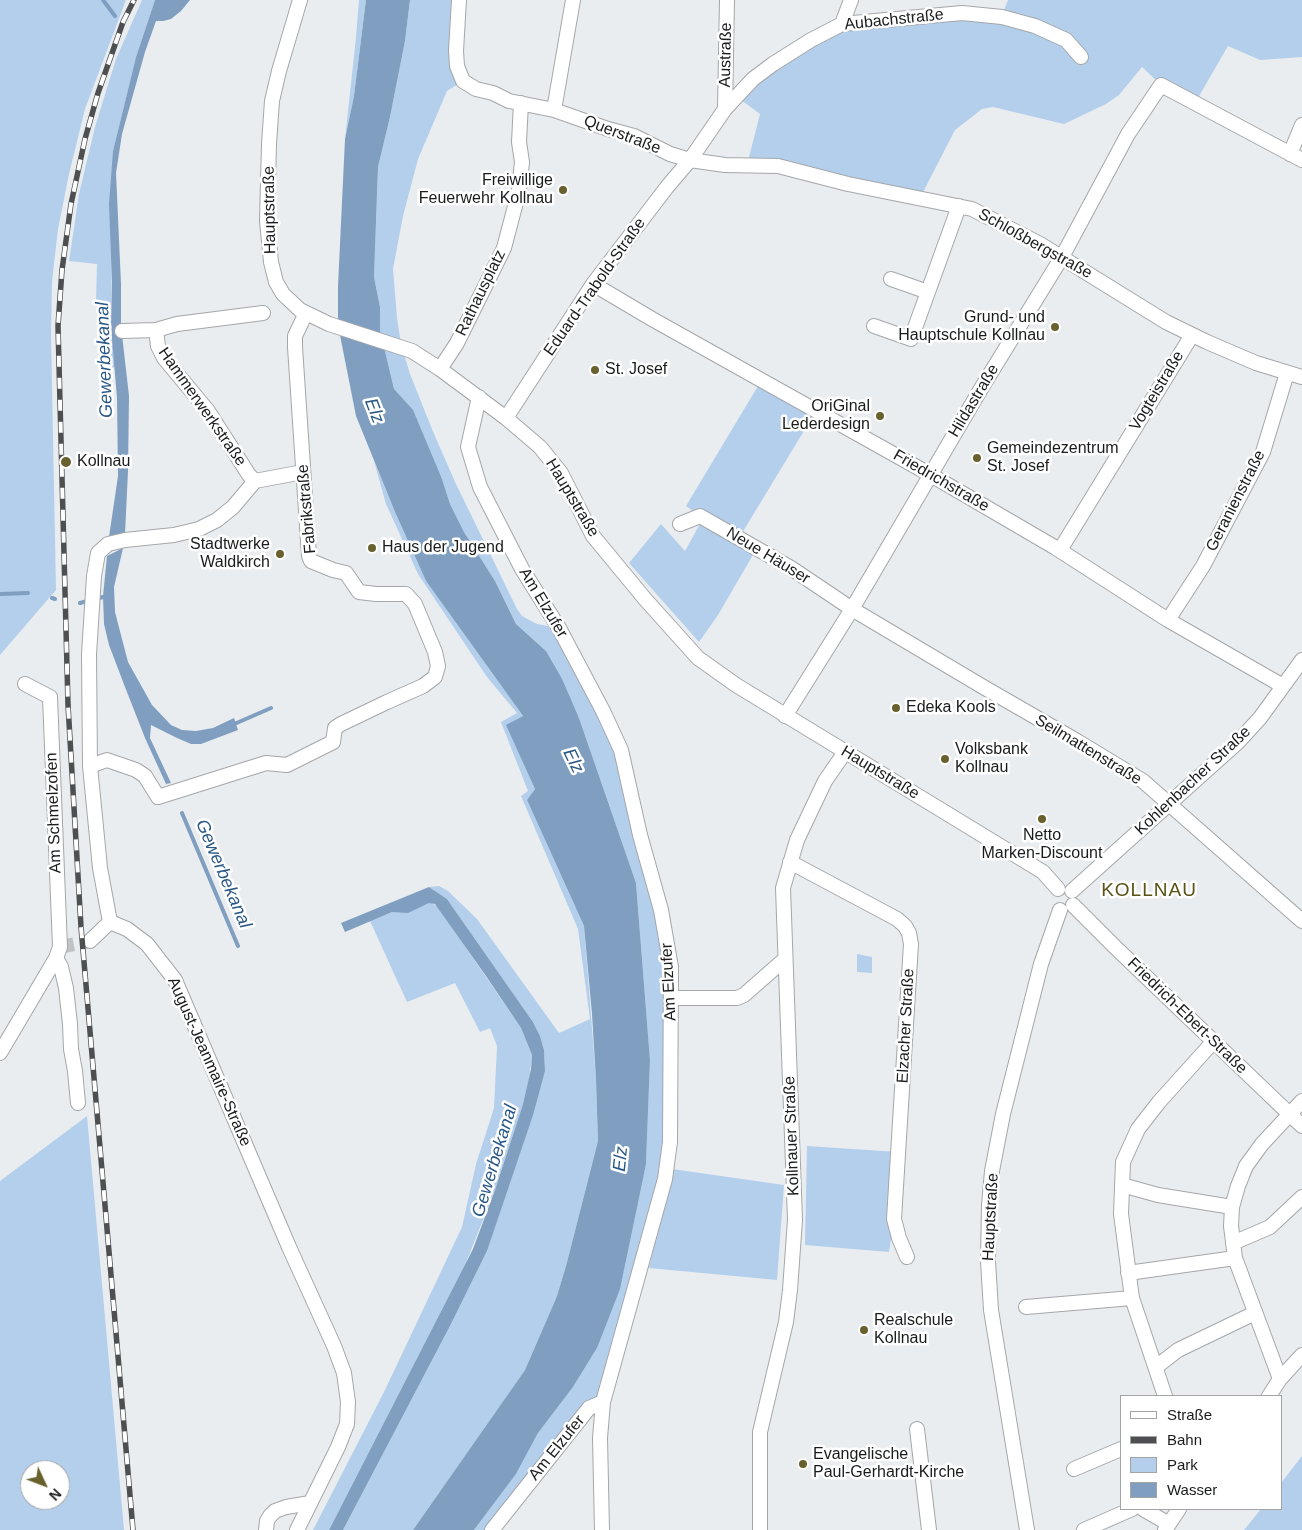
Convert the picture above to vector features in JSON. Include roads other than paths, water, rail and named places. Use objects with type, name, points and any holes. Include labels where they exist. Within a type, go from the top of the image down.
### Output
[{"type":"street","name":"Hauptstraße","points":[[300,0],[272,101],[269,144],[267,221],[271,262],[276,282],[284,294],[300,310],[306,313],[336,326],[412,351],[479,397],[540,447],[561,473],[593,536],[645,599],[698,658],[785,716],[1043,872],[1058,889]]},
{"type":"street","name":"Querstraße","points":[[460,0],[456,51],[457,66],[463,81],[476,89],[509,101],[554,110],[634,136],[670,154],[690,160]]},
{"type":"street","points":[[554,110],[574,0]]},
{"type":"street","name":"Austraße","points":[[725,109],[727,0]]},
{"type":"street","points":[[842,24],[850,0]]},
{"type":"street","name":"Aubachstraße","points":[[690,160],[725,109],[754,79],[773,64],[811,40],[842,24],[962,13],[1002,17],[1035,26],[1066,40],[1081,57]]},
{"type":"street","name":"Hildastraße","points":[[785,716],[852,610],[982,387],[1062,257],[1128,134],[1161,85],[1296,157]]},
{"type":"street","name":"Rathausplatz","points":[[440,369],[457,343],[504,248],[519,191],[522,162],[519,142],[521,103]]},
{"type":"street","points":[[1296,157],[1302,125]]},
{"type":"street","name":"Schloßbergstraße","points":[[690,160],[725,165],[778,166],[848,184],[972,209],[987,215],[1062,257],[1166,322],[1256,363],[1302,377]]},
{"type":"street","name":"Eduard-Trabold-Straße","points":[[506,418],[593,284],[690,160]]},
{"type":"street","points":[[874,326],[911,339],[960,206]]},
{"type":"street","points":[[891,279],[928,292]]},
{"type":"street","name":"Friedrichstraße","points":[[593,284],[1060,550],[1168,620],[1283,686]]},
{"type":"street","name":"Hammerwerkstraße","points":[[122,330],[156,330],[177,324],[263,313]]},
{"type":"street","name":"Fabrikstraße","points":[[90,766],[108,760],[136,770],[145,776],[158,797],[266,763],[288,765],[333,742],[335,728],[341,724],[423,686],[435,677],[438,666],[435,652],[414,604],[406,594],[358,592],[346,573],[311,561],[309,556],[295,347],[295,336],[306,313]]},
{"type":"street","name":"Hammerwerkstraße","points":[[156,330],[158,346],[164,358],[208,411],[249,475],[255,481]]},
{"type":"street","name":"Vogteistraße","points":[[1060,550],[1192,335]]},
{"type":"street","name":"Geranienstraße","points":[[1168,620],[1203,566],[1263,452],[1287,373]]},
{"type":"street","name":"Am Elzufer","points":[[479,397],[468,447],[480,487],[522,569],[559,628],[603,711],[621,750],[640,835],[661,910],[671,967],[670,1142],[666,1179],[603,1402],[589,1408],[492,1530]]},
{"type":"street","points":[[90,941],[110,922],[100,868],[90,766],[89,654],[98,553],[108,544],[124,540],[174,535],[199,529],[217,520],[233,507],[255,481],[303,472]]},
{"type":"street","name":"Neue Häuser","points":[[680,524],[700,516],[791,568],[852,610]]},
{"type":"street","name":"Seilmattenstraße","points":[[852,610],[1142,781],[1302,921]]},
{"type":"street","name":"Kohlenbacher Straße","points":[[1072,891],[1238,742],[1260,718],[1302,660]]},
{"type":"street","name":"Am Schmelzofen","points":[[0,1053],[56,958],[60,947],[50,697],[24,684]]},
{"type":"street","name":"Kollnauer Straße","points":[[760,1530],[760,1432],[786,1322],[795,1220],[783,888],[796,840],[825,781],[844,752]]},
{"type":"street","name":"Elzacher Straße","points":[[790,862],[897,919],[909,934],[911,944],[894,1219],[907,1257]]},
{"type":"street","points":[[1063,887],[1072,891],[1076,899],[1069,909],[1060,910],[1055,906],[1052,900],[1058,889],[1063,887]]},
{"type":"street","name":"Friedrich-Ebert-Straße","points":[[1073,905],[1302,1126]]},
{"type":"street","name":"Hauptstraße","points":[[1027,1530],[990,1310],[988,1262],[989,1205],[992,1171],[1003,1114],[1041,964],[1060,910]]},
{"type":"street","name":"August-Jeanmaire-Straße","points":[[110,922],[127,929],[147,944],[175,980],[344,1373],[348,1402],[347,1424],[338,1447],[297,1530]]},
{"type":"street","name":"Am Schmelzofen","points":[[56,958],[61,967],[66,988],[78,1103]]},
{"type":"street","points":[[671,998],[737,998],[744,995],[785,959]]},
{"type":"street","points":[[1165,1395],[1132,1298],[1121,1214],[1123,1162],[1138,1129],[1159,1102],[1213,1042]]},
{"type":"street","points":[[1280,1379],[1236,1258],[1232,1243],[1232,1207],[1246,1166],[1262,1144],[1302,1101]]},
{"type":"street","points":[[1122,1185],[1158,1195],[1232,1207]]},
{"type":"street","points":[[1232,1243],[1270,1227],[1302,1198]]},
{"type":"street","points":[[1128,1273],[1236,1258]]},
{"type":"street","points":[[1026,1306],[1132,1298]]},
{"type":"street","points":[[1156,1367],[1178,1350],[1256,1313]]},
{"type":"street","points":[[1269,1395],[1280,1379],[1302,1355]]},
{"type":"street","points":[[602,1530],[600,1438],[603,1402]]},
{"type":"street","points":[[917,1429],[929,1530]]},
{"type":"street","points":[[1074,1469],[1120,1449]]},
{"type":"street","points":[[266,1530],[266,1521],[276,1511],[310,1503]]},
{"type":"street","points":[[1084,1530],[1130,1510]]},
{"type":"street","points":[[1144,1510],[1167,1527],[1178,1510]]},
{"type":"water","points":[[155,0],[190,0],[171,19],[156,21],[145,52],[122,134],[116,173],[121,326],[129,396],[128,471],[125,534],[109,537],[118,476],[117,398],[111,327],[112,282],[109,204],[113,151],[136,57]]},
{"type":"water","name":"Elz","points":[[366,0],[410,0],[405,41],[378,167],[374,277],[380,307],[380,330],[394,389],[413,410],[442,479],[450,504],[464,532],[495,581],[516,624],[546,651],[562,679],[579,718],[636,883],[650,1060],[646,1164],[620,1289],[597,1348],[573,1387],[538,1433],[516,1474],[474,1530],[413,1530],[525,1370],[557,1296],[598,1141],[592,1014],[584,926],[527,800],[535,789],[506,725],[523,716],[426,581],[395,512],[356,416],[338,325],[338,286],[345,139],[354,96]]},
{"type":"water","points":[[123,548],[114,587],[115,612],[128,662],[152,705],[171,725],[182,730],[196,731],[213,728],[234,718],[238,730],[201,744],[191,744],[151,725],[150,738],[171,783],[166,784],[125,687],[109,645],[104,624],[103,596],[107,556]]},
{"type":"water","points":[[429,887],[447,899],[533,1022],[544,1050],[545,1071],[533,1115],[487,1251],[450,1326],[343,1530],[329,1530],[473,1249],[495,1190],[523,1104],[531,1069],[532,1055],[521,1028],[435,904],[429,903],[408,913],[392,912],[345,932],[341,923]]},
{"type":"waterway","points":[[103,0],[115,16]]},
{"type":"waterway","points":[[0,594],[28,593]]},
{"type":"waterway","points":[[80,603],[107,596]]},
{"type":"waterway","name":"Gewerbekanal","points":[[232,725],[271,708]]},
{"type":"waterway","name":"Gewerbekanal","points":[[182,813],[238,946]]},
{"type":"tunnel","points":[[60,947],[90,941]]},
{"type":"railway","points":[[133,1530],[81,927],[68,705],[58,326],[62,270],[71,204],[85,139],[98,93],[123,22],[134,0]]},
{"type":"place","name":"Freiwillige Feuerwehr Kollnau","points":[[563,190]]},
{"type":"place","name":"Grund- und Hauptschule Kollnau","points":[[1055,327]]},
{"type":"place","name":"St. Josef","points":[[595,370]]},
{"type":"place","name":"OriGinal Lederdesign","points":[[880,416]]},
{"type":"place","name":"Gemeindezentrum St. Josef","points":[[977,458]]},
{"type":"place","name":"Kollnau","points":[[66,462]]},
{"type":"place","name":"Haus der Jugend","points":[[372,548]]},
{"type":"place","name":"Stadtwerke Waldkirch","points":[[280,554]]},
{"type":"place","name":"Edeka Kools","points":[[896,708]]},
{"type":"place","name":"Volksbank Kollnau","points":[[945,759]]},
{"type":"place","name":"Netto Marken-Discount","points":[[1042,819]]},
{"type":"place","name":"Realschule Kollnau","points":[[864,1330]]},
{"type":"place","name":"Evangelische Paul-Gerhardt-Kirche","points":[[803,1464]]},
{"type":"district","name":"KOLLNAU","points":[[1149,891]]}]
